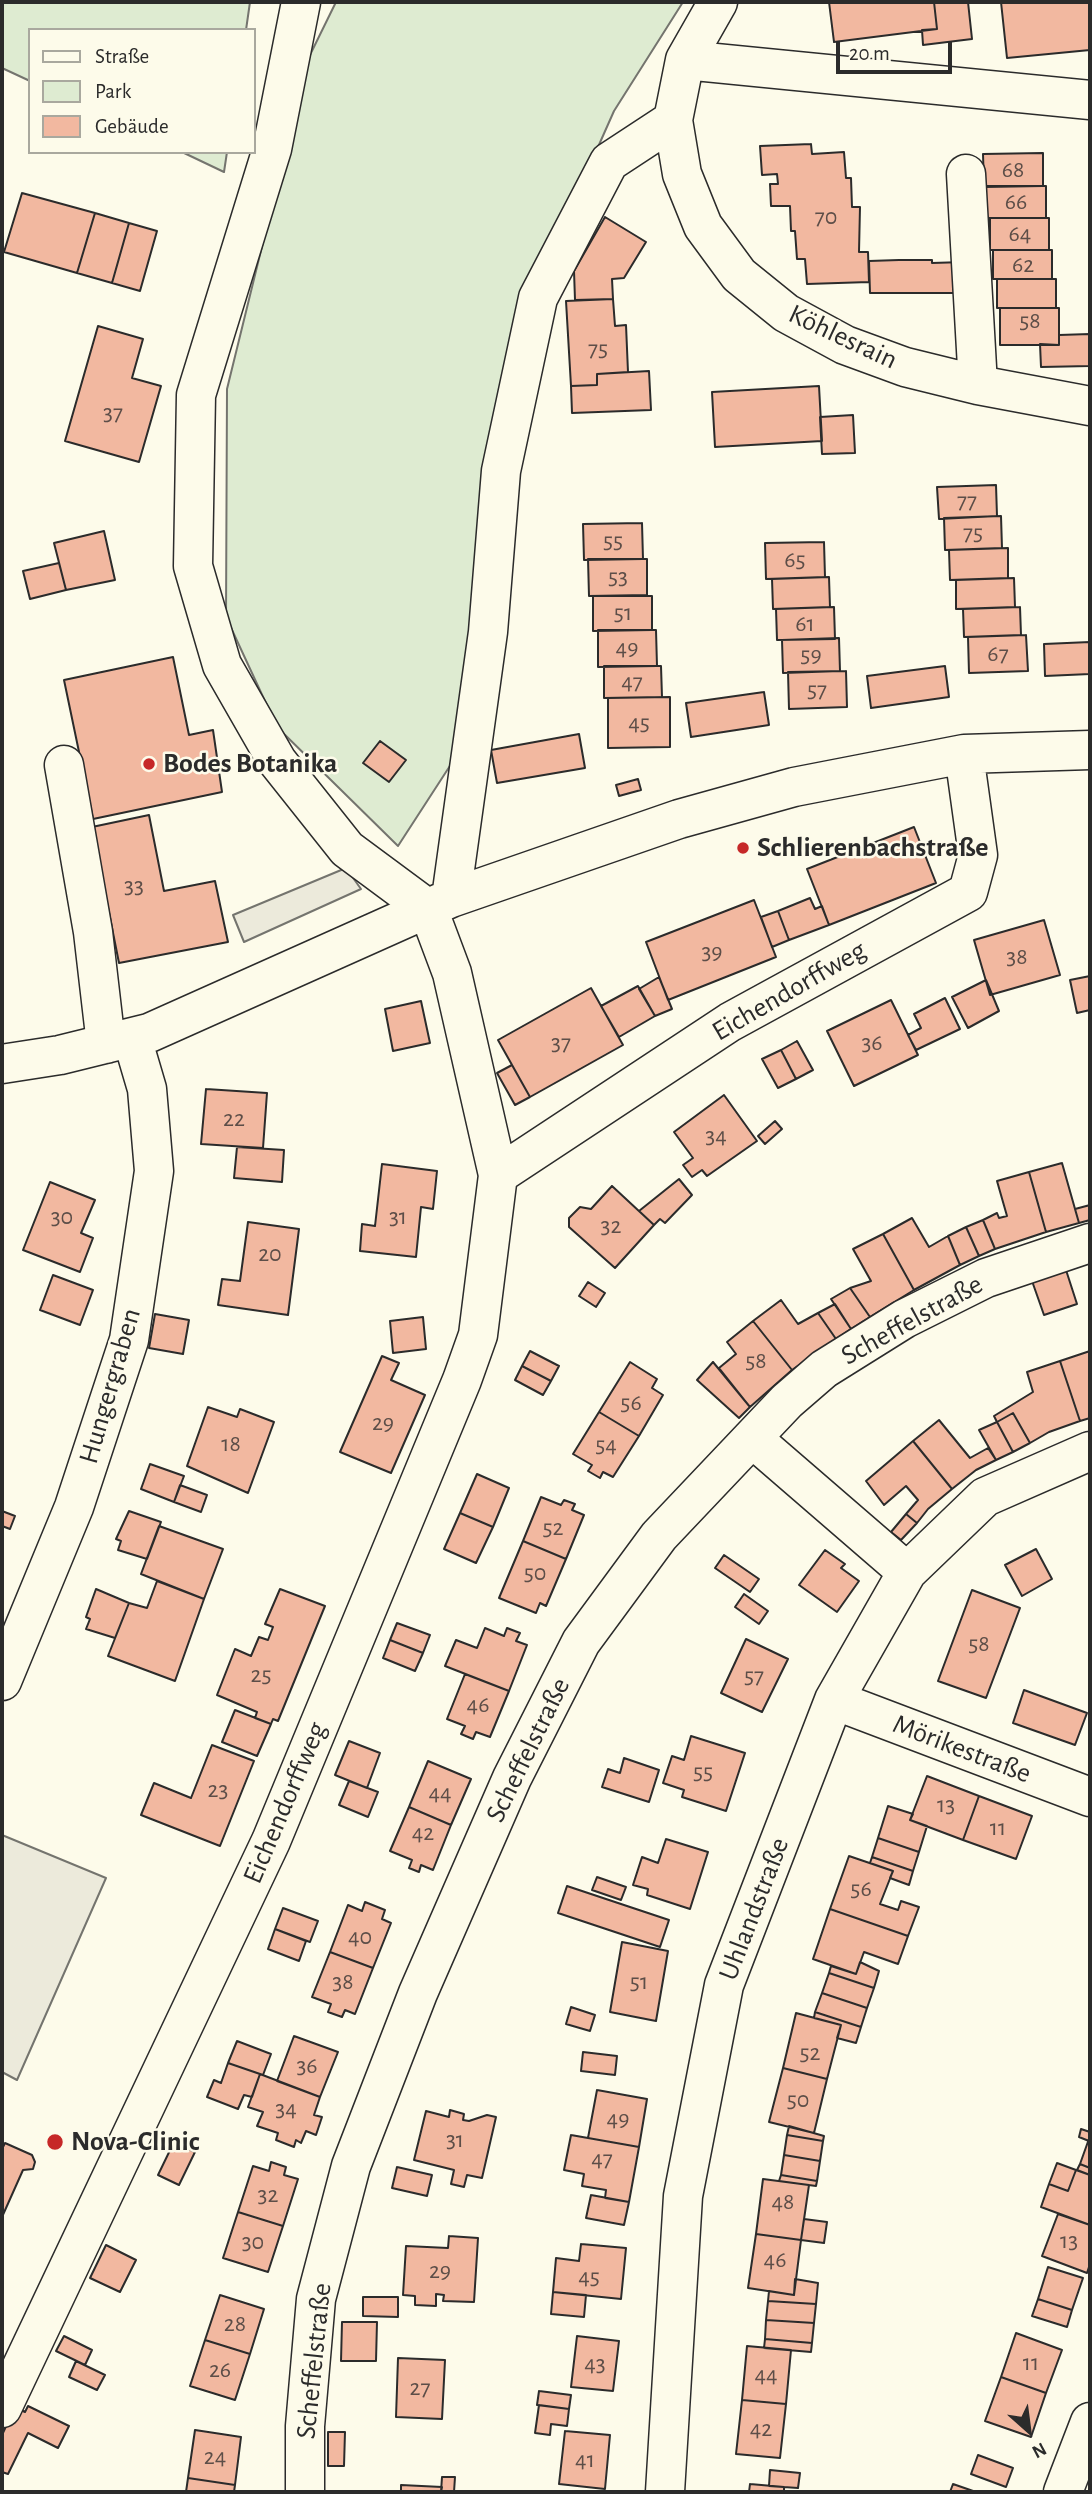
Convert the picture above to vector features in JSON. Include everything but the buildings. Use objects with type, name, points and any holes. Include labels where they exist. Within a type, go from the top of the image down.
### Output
[{"type":"street","points":[[301,2],[272,149],[196,395],[193,566],[222,665],[277,761],[348,849],[439,904]]},
{"type":"street","name":"Köhlesrain","points":[[718,2],[685,60],[673,120],[682,174],[703,226],[739,275],[786,313],[845,345],[905,367],[978,385],[1090,405]]},
{"type":"street","points":[[685,60],[1090,100]]},
{"type":"street","points":[[439,904],[488,632],[501,471],[538,298],[609,162],[673,120]]},
{"type":"street","points":[[967,174],[978,385]]},
{"type":"street","points":[[2,1064],[119,1041],[439,904],[679,819],[794,787],[964,754],[1090,750]]},
{"type":"street","name":"Eichendorffweg","points":[[498,1175],[730,1022],[968,892],[978,855],[964,754]]},
{"type":"street","name":"Hungergraben","points":[[2,1681],[74,1507],[129,1340],[154,1171],[147,1089],[119,1041],[93,932],[64,765]]},
{"type":"street","name":"Eichendorffweg","points":[[2,2408],[271,1841],[462,1381],[478,1335],[498,1175],[439,904]]},
{"type":"street","name":"Scheffelstraße","points":[[305,2492],[304,2427],[316,2299],[351,2166],[418,1993],[512,1778],[581,1642],[659,1536],[787,1401],[824,1369],[904,1319],[986,1278],[1090,1243]]},
{"type":"street","points":[[752,1438],[907,1572]]},
{"type":"street","name":"Uhlandstraße","points":[[664,2492],[683,2196],[724,1984],[834,1700],[907,1572],[985,1497],[1090,1451]]},
{"type":"street","name":"Mörikestraße","points":[[834,1700],[1090,1797]]},
{"type":"street","points":[[1063,2492],[1090,2422]]},
{"type":"green space","points":[[2,2],[250,2],[246,28],[28,28],[28,80],[2,68]]},
{"type":"green space","points":[[336,2],[683,2],[614,111],[522,318],[457,755],[398,846],[277,727],[226,617],[227,389],[308,59]]},
{"type":"green space","points":[[186,154],[227,154],[224,172]]},
{"type":"shaded area","points":[[346,868],[361,889],[244,942],[233,915]]},
{"type":"shaded area","points":[[2,1835],[106,1878],[17,2080],[2,2072]]},
{"type":"place","name":"Bodes Botanika","points":[[149,764]]},
{"type":"place","name":"Schlierenbachstraße","points":[[743,848]]},
{"type":"place","name":"Nova-Clinic","points":[[55,2142]]}]
